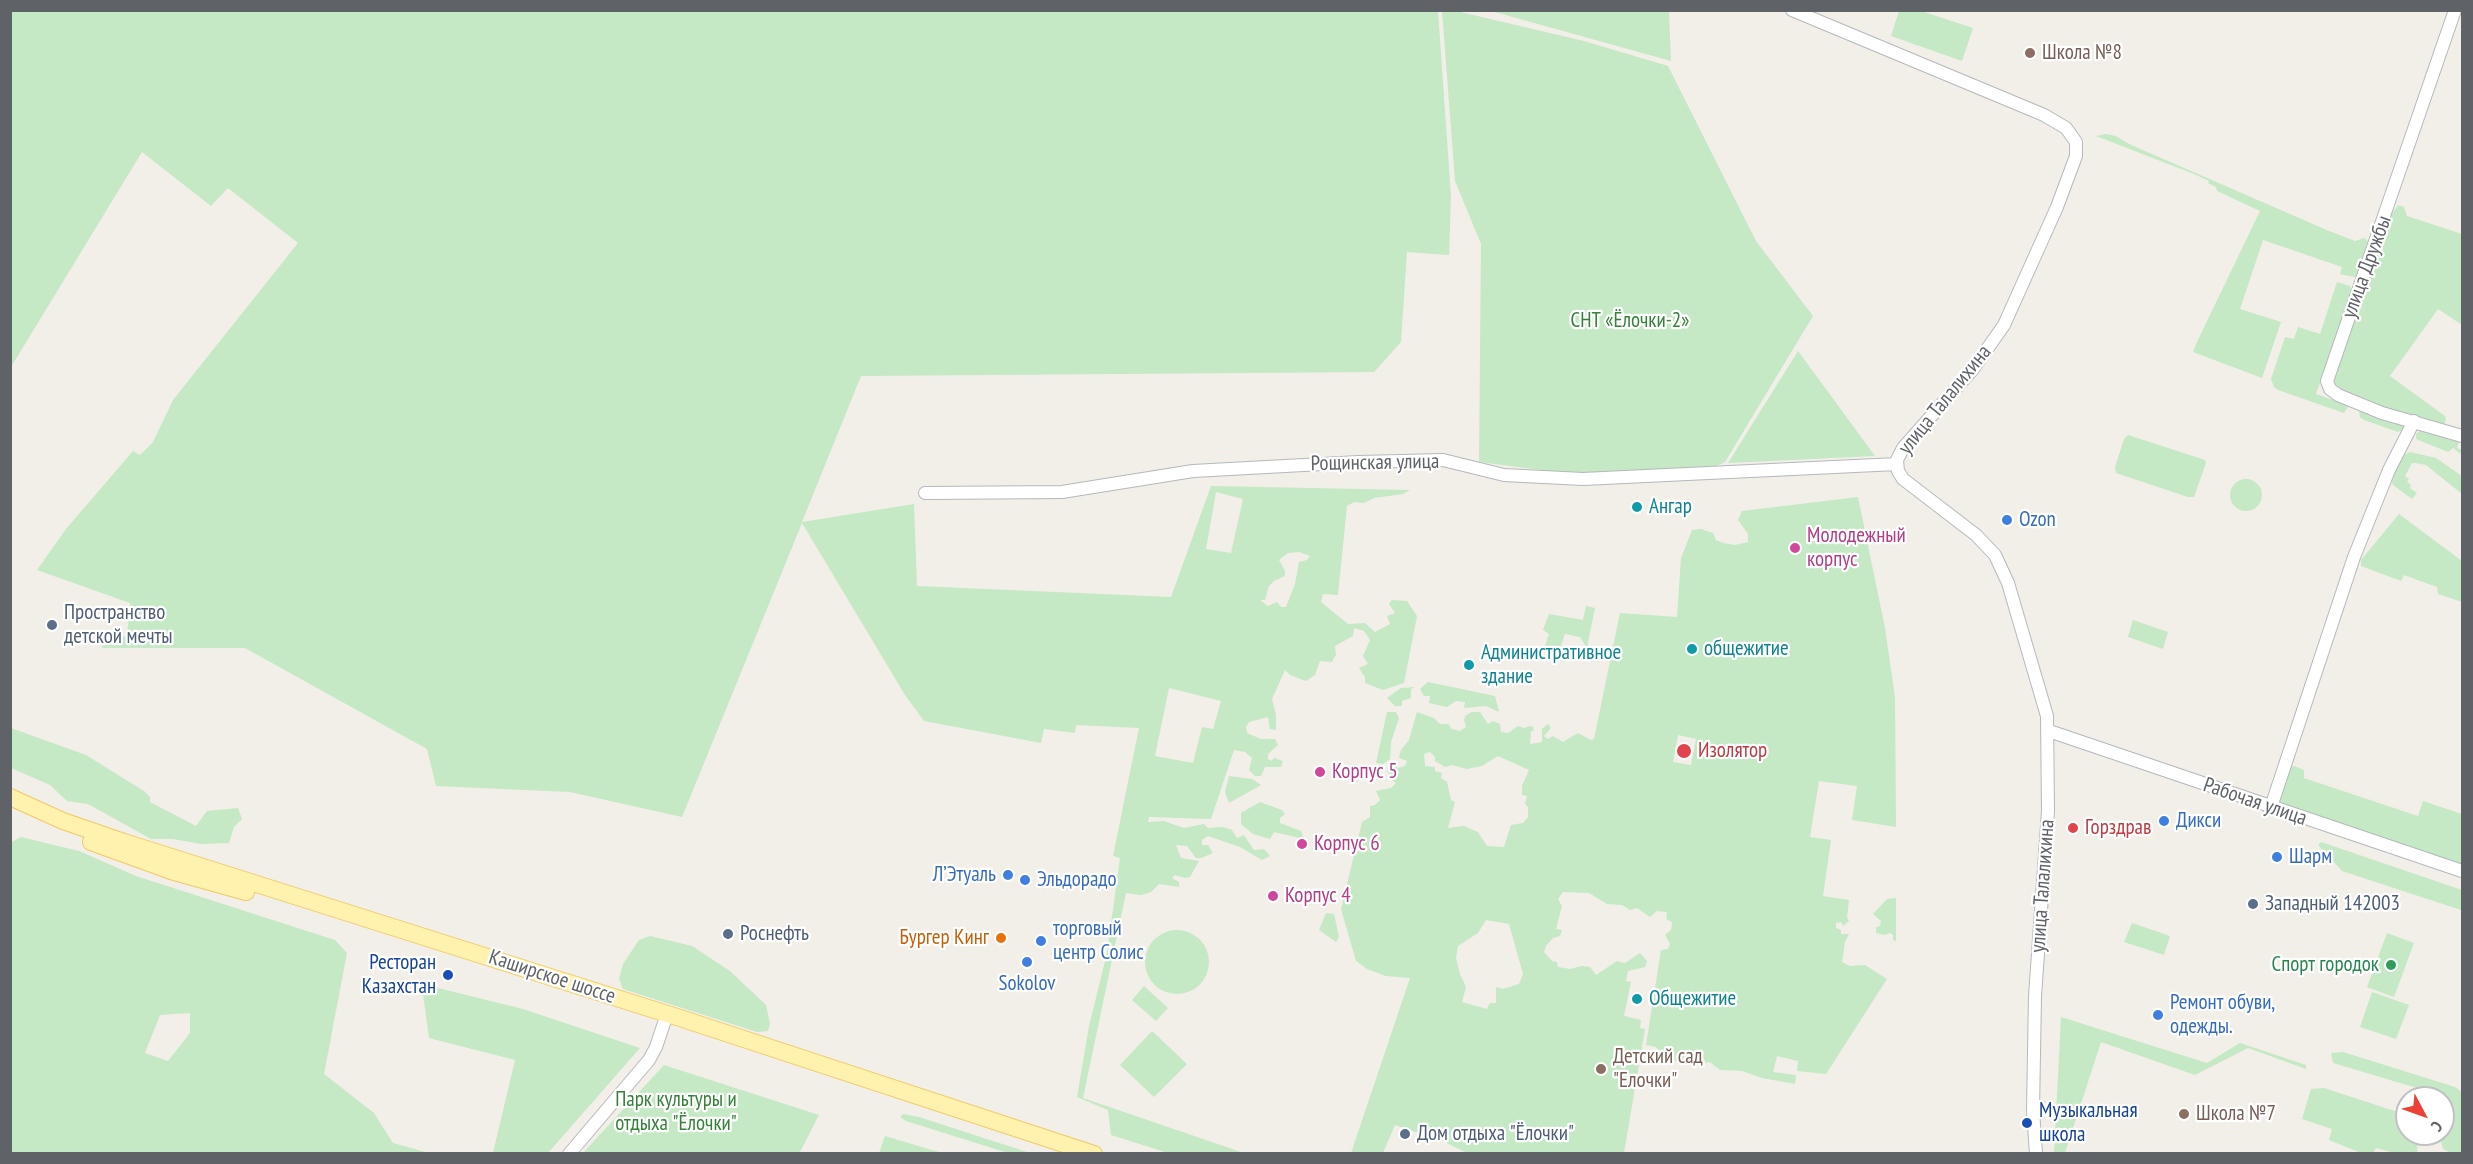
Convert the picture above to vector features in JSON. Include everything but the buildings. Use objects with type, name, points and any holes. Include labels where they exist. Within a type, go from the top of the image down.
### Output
[{"type":"main road","name":"Каширское шоссе","points":[[10,797],[63,821],[124,842],[666,1019],[1094,1154]]},
{"type":"main road","name":"Каширское шоссе","points":[[10,807],[60,830],[171,871],[666,1019],[1062,1154]]},
{"type":"street","name":"улица Талалихина","points":[[1792,10],[2043,115],[2069,130],[2076,142],[2075,160],[2057,207],[2004,325],[1973,369],[1900,451],[1897,464],[1903,479],[1976,535],[1997,559],[2010,589],[2046,710],[2049,731],[2048,811],[2035,996],[2033,1110],[2036,1154]]},
{"type":"street","name":"улица Дружбы","points":[[2455,10],[2327,378],[2330,389],[2338,395],[2382,412],[2463,436]]},
{"type":"street","points":[[2271,807],[2354,557],[2389,470],[2414,421]]},
{"type":"street","name":"Рощинская улица","points":[[925,493],[1062,492],[1193,471],[1359,462],[1443,460],[1504,475],[1582,479],[1897,464]]},
{"type":"street","name":"Рабочая улица","points":[[2049,731],[2463,871]]},
{"type":"street","points":[[569,1154],[645,1066],[656,1047],[666,1019]]},
{"type":"green space","points":[[10,11],[1438,11],[1451,196],[1449,255],[1407,252],[1401,342],[1374,372],[861,376],[802,522],[914,504],[917,586],[1171,597],[1211,486],[1410,490],[1403,494],[1374,498],[1364,503],[1354,502],[1347,506],[1338,595],[1323,594],[1321,602],[1348,624],[1365,623],[1375,632],[1390,624],[1387,616],[1395,613],[1389,604],[1392,600],[1407,601],[1417,616],[1404,683],[1383,690],[1365,683],[1365,677],[1359,668],[1368,664],[1363,656],[1370,640],[1364,631],[1354,628],[1353,636],[1335,646],[1336,655],[1332,662],[1320,661],[1315,675],[1306,681],[1290,675],[1285,670],[1272,699],[1276,715],[1276,730],[1270,729],[1268,717],[1249,722],[1246,727],[1247,733],[1261,739],[1275,739],[1278,745],[1268,754],[1268,759],[1283,761],[1281,767],[1265,767],[1261,776],[1255,776],[1249,770],[1252,758],[1245,752],[1234,750],[1211,819],[1149,817],[1148,822],[1164,821],[1184,828],[1204,824],[1208,828],[1223,827],[1232,830],[1237,838],[1244,835],[1254,850],[1264,849],[1270,856],[1262,860],[1240,847],[1208,836],[1202,840],[1202,845],[1208,845],[1213,853],[1201,858],[1196,858],[1187,846],[1176,845],[1181,858],[1199,861],[1190,877],[1175,875],[1172,878],[1179,882],[1179,887],[1159,884],[1151,892],[1141,895],[1126,893],[1083,1098],[1244,1153],[1168,1153],[1111,1135],[1108,1110],[1077,1097],[1089,1026],[1107,953],[1120,858],[1113,856],[1139,728],[1076,725],[1075,733],[1044,729],[1041,743],[924,721],[905,695],[802,523],[682,817],[570,792],[436,786],[427,749],[245,648],[102,648],[103,640],[127,636],[130,603],[37,570],[66,529],[133,451],[140,455],[153,442],[173,400],[298,243],[228,188],[211,206],[142,152],[11,367]],"holes":[[[1216,492],[1243,499],[1231,553],[1206,549]],[[1299,552],[1310,556],[1307,560],[1299,562],[1295,584],[1286,607],[1281,607],[1277,602],[1268,606],[1260,600],[1265,600],[1269,586],[1274,581],[1285,576],[1279,560],[1288,553]],[[1169,688],[1221,701],[1213,729],[1202,727],[1193,763],[1155,756]]]},
{"type":"green space","name":"СНТ «Ёлочки-2»","points":[[1442,11],[1456,11],[1584,41],[1668,66],[1756,241],[1813,316],[1725,462],[1712,468],[1580,475],[1479,462],[1481,244],[1455,181]]},
{"type":"green space","points":[[1491,11],[1669,11],[1671,61]]},
{"type":"green space","points":[[1899,11],[1921,11],[1973,28],[1962,61],[1891,36]]},
{"type":"green space","points":[[2105,134],[2116,136],[2129,144],[2329,231],[2355,241],[2364,238],[2368,241],[2357,276],[2354,277],[2340,274],[2342,267],[2263,240],[2240,309],[2281,322],[2262,378],[2193,352],[2260,211],[2217,191],[2216,187],[2208,183],[2209,181],[2194,174],[2096,136]]},
{"type":"green space","points":[[2398,205],[2404,207],[2407,216],[2462,234],[2462,325],[2438,309],[2390,376],[2445,416],[2444,425],[2389,409],[2334,387],[2333,379],[2391,215]]},
{"type":"green space","points":[[2337,282],[2350,286],[2352,290],[2316,394],[2347,405],[2344,413],[2278,390],[2271,379],[2285,337],[2294,339],[2298,327],[2320,334]]},
{"type":"green space","points":[[1798,351],[1875,456],[1728,463]]},
{"type":"green space","points":[[2361,410],[2404,426],[2404,429],[2398,432],[2364,420],[2360,417]]},
{"type":"green space","points":[[2421,430],[2459,441],[2457,448],[2462,450],[2462,455],[2453,448],[2448,452],[2416,439],[2416,434]]},
{"type":"green space","points":[[2128,435],[2205,460],[2206,463],[2194,497],[2116,473],[2115,467],[2124,439]]},
{"type":"green space","points":[[2410,452],[2436,458],[2462,476],[2462,494],[2426,465],[2415,463],[2412,463],[2405,476],[2409,479],[2407,482],[2411,485],[2410,488],[2417,493],[2412,499],[2393,485],[2391,479],[2402,456]]},
{"type":"green space","points":[[2246,479],[2257,484],[2262,495],[2257,506],[2246,511],[2235,506],[2230,495],[2235,484]]},
{"type":"green space","points":[[1858,497],[1885,628],[1895,697],[1896,827],[1852,820],[1857,786],[1819,781],[1810,837],[1831,840],[1823,896],[1849,900],[1847,917],[1849,921],[1843,926],[1841,922],[1836,923],[1836,928],[1841,930],[1841,934],[1849,934],[1845,942],[1842,962],[1850,966],[1865,965],[1887,979],[1826,1074],[1797,1071],[1798,1061],[1777,1056],[1773,1072],[1796,1075],[1795,1084],[1762,1078],[1742,1071],[1720,1070],[1710,1062],[1699,1064],[1695,1060],[1668,1061],[1656,1047],[1646,1045],[1661,950],[1668,949],[1670,944],[1665,935],[1671,930],[1672,922],[1666,919],[1667,912],[1657,911],[1650,917],[1637,908],[1630,910],[1622,905],[1607,904],[1589,893],[1563,892],[1558,899],[1562,906],[1556,929],[1562,930],[1560,936],[1553,938],[1546,946],[1544,952],[1552,961],[1557,962],[1558,967],[1570,969],[1590,967],[1596,975],[1617,961],[1625,963],[1640,953],[1647,961],[1645,967],[1628,971],[1626,981],[1631,982],[1624,1016],[1641,1020],[1640,1028],[1645,1029],[1624,1153],[1467,1153],[1445,1142],[1395,1125],[1383,1153],[1351,1153],[1410,978],[1386,976],[1367,969],[1356,961],[1341,909],[1362,822],[1370,817],[1370,806],[1380,800],[1376,791],[1391,788],[1396,783],[1391,779],[1387,770],[1394,764],[1398,768],[1405,766],[1407,761],[1399,758],[1401,750],[1409,740],[1417,712],[1460,731],[1466,727],[1464,720],[1466,715],[1472,712],[1480,712],[1488,724],[1493,721],[1500,724],[1501,732],[1508,733],[1518,726],[1524,728],[1530,726],[1534,731],[1531,731],[1530,744],[1542,742],[1542,729],[1548,724],[1551,728],[1544,736],[1548,739],[1553,736],[1563,742],[1578,733],[1591,740],[1594,739],[1620,613],[1677,617],[1681,558],[1692,530],[1701,529],[1713,533],[1716,540],[1723,543],[1735,545],[1748,542],[1748,534],[1738,520],[1742,511]],"holes":[[[1678,735],[1696,739],[1691,765],[1673,762]],[[1430,752],[1435,757],[1435,761],[1445,767],[1452,765],[1467,769],[1482,766],[1498,756],[1529,770],[1522,786],[1522,795],[1527,796],[1525,804],[1528,807],[1528,817],[1523,823],[1511,825],[1504,847],[1487,846],[1478,832],[1464,826],[1448,828],[1455,802],[1451,800],[1447,782],[1441,778],[1442,773],[1435,771],[1435,767],[1425,766],[1424,754]],[[1486,920],[1509,924],[1523,974],[1519,984],[1503,989],[1496,987],[1496,1003],[1490,1003],[1487,1009],[1462,1002],[1466,987],[1456,958],[1458,946],[1478,933]]]},
{"type":"green space","points":[[2399,514],[2462,561],[2462,602],[2438,594],[2437,587],[2404,575],[2401,581],[2361,566],[2361,560]]},
{"type":"green space","points":[[1586,606],[1595,608],[1587,648],[1580,637],[1565,634],[1559,651],[1545,646],[1549,634],[1543,630],[1549,614],[1583,620]]},
{"type":"green space","points":[[2133,620],[2168,632],[2163,649],[2128,637]]},
{"type":"green space","points":[[1428,682],[1495,696],[1499,712],[1486,706],[1464,708],[1465,702],[1456,701],[1447,707],[1429,703],[1430,696],[1424,696],[1420,689]]},
{"type":"green space","points":[[1415,687],[1411,689],[1411,698],[1402,701],[1402,706],[1395,706],[1387,698],[1401,688]]},
{"type":"green space","points":[[1387,712],[1396,712],[1399,718],[1391,742],[1390,759],[1383,764],[1376,763]]},
{"type":"green space","points":[[11,728],[86,755],[144,791],[150,797],[150,802],[196,826],[207,811],[238,808],[242,819],[234,827],[229,843],[201,844],[173,839],[151,839],[88,804],[67,801],[50,785],[11,768]]},
{"type":"green space","points":[[2294,766],[2304,770],[2304,778],[2418,816],[2423,801],[2462,814],[2462,865],[2281,805],[2278,799],[2289,767]]},
{"type":"green space","points":[[1229,776],[1252,779],[1261,785],[1229,803],[1225,792]]},
{"type":"green space","points":[[1260,802],[1282,810],[1285,814],[1280,818],[1280,823],[1301,831],[1304,839],[1274,832],[1270,839],[1253,834],[1241,824],[1241,813]]},
{"type":"green space","points":[[21,837],[79,851],[136,876],[335,940],[347,953],[324,1074],[374,1113],[393,1143],[429,1153],[11,1153],[10,843]],"holes":[[[190,1013],[190,1033],[168,1061],[145,1053],[160,1015]]]},
{"type":"green space","points":[[2321,842],[2462,890],[2462,908],[2461,910],[2342,871],[2318,845]]},
{"type":"green space","points":[[1896,898],[1896,941],[1890,933],[1885,935],[1876,933],[1876,927],[1880,926],[1881,921],[1873,914],[1887,899]]},
{"type":"green space","points":[[1326,913],[1334,914],[1339,937],[1336,942],[1319,930]]},
{"type":"green space","points":[[2132,923],[2170,936],[2164,955],[2124,942]]},
{"type":"green space","points":[[1177,930],[1195,935],[1200,939],[1204,944],[1209,962],[1204,980],[1200,985],[1195,989],[1177,994],[1159,989],[1154,985],[1150,980],[1145,962],[1150,944],[1154,939],[1159,935]]},
{"type":"green space","name":"Спорт городок","points":[[2387,933],[2414,943],[2394,997],[2367,987]]},
{"type":"green space","points":[[650,936],[692,946],[730,971],[766,1005],[770,1024],[768,1031],[757,1032],[623,989],[619,979],[623,964],[639,940]]},
{"type":"green space","points":[[426,985],[523,1009],[640,1048],[548,1153],[493,1153],[515,1060],[429,1038],[423,994]]},
{"type":"green space","points":[[1144,986],[1168,1008],[1156,1021],[1132,1000]]},
{"type":"green space","points":[[2372,992],[2409,1005],[2396,1039],[2360,1027]]},
{"type":"green space","points":[[2061,1017],[2207,1063],[2240,1043],[2306,1065],[2306,1069],[2248,1048],[2195,1075],[2101,1042],[2065,1153],[2054,1153]]},
{"type":"green space","points":[[1152,1031],[1187,1064],[1154,1097],[1120,1065]]},
{"type":"green space","points":[[2343,1052],[2452,1086],[2410,1086],[2333,1063],[2331,1053]]},
{"type":"green space","name":"Парк культуры и отдыха \"Ёлочки\"","points":[[664,1065],[819,1115],[800,1152],[802,1153],[583,1153]]},
{"type":"green space","points":[[2455,1087],[2462,1092],[2462,1153],[2451,1153],[2443,1149],[2442,1146],[2455,1146]]},
{"type":"green space","points":[[2324,1088],[2395,1111],[2395,1146],[2417,1146],[2417,1153],[2395,1153],[2376,1148],[2373,1153],[2361,1153],[2329,1140],[2332,1129],[2302,1119],[2311,1089]]},
{"type":"green space","points":[[903,1114],[919,1117],[1030,1153],[1008,1153],[906,1121],[900,1117]]},
{"type":"green space","points":[[885,1136],[942,1153],[879,1153]]},
{"type":"place","name":"Школа №8","points":[[2030,53]]},
{"type":"place","name":"Ангар","points":[[1637,507]]},
{"type":"place","name":"Ozon","points":[[2007,520]]},
{"type":"place","name":"Молодежный корпус","points":[[1795,548]]},
{"type":"place","name":"Пространство детской мечты","points":[[52,625]]},
{"type":"place","name":"общежитие","points":[[1692,649]]},
{"type":"place","name":"Административное здание","points":[[1469,665]]},
{"type":"place","name":"Изолятор","points":[[1684,751]]},
{"type":"place","name":"Корпус 5","points":[[1320,772]]},
{"type":"place","name":"Дикси","points":[[2164,821]]},
{"type":"place","name":"Горздрав","points":[[2073,828]]},
{"type":"place","name":"Корпус 6","points":[[1302,844]]},
{"type":"place","name":"Шарм","points":[[2277,857]]},
{"type":"place","name":"Л’Этуаль","points":[[1008,875]]},
{"type":"place","name":"Эльдорадо","points":[[1025,880]]},
{"type":"place","name":"Корпус 4","points":[[1273,896]]},
{"type":"place","name":"Западный 142003","points":[[2253,904]]},
{"type":"place","name":"Роснефть","points":[[728,934]]},
{"type":"place","name":"Бургер Кинг","points":[[1001,938]]},
{"type":"place","name":"торговый центр Солис","points":[[1041,941]]},
{"type":"place","name":"Sokolov","points":[[1027,962]]},
{"type":"place","name":"Спорт городок","points":[[2391,965]]},
{"type":"place","name":"Ресторан Казахстан","points":[[448,975]]},
{"type":"place","name":"Общежитие","points":[[1637,999]]},
{"type":"place","name":"Ремонт обуви, одежды.","points":[[2158,1015]]},
{"type":"place","name":"Детский сад \"Елочки\"","points":[[1601,1069]]},
{"type":"place","name":"Школа №7","points":[[2184,1114]]},
{"type":"place","name":"Музыкальная школа","points":[[2027,1123]]},
{"type":"place","name":"Дом отдыха \"Ёлочки\"","points":[[1405,1134]]}]
